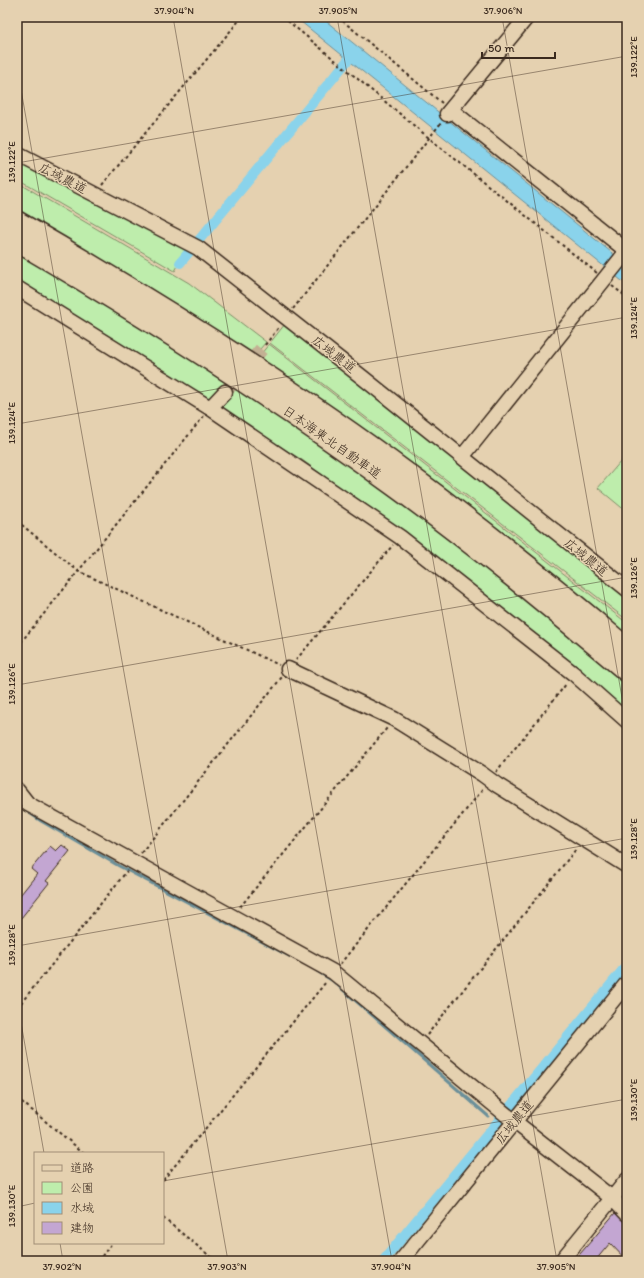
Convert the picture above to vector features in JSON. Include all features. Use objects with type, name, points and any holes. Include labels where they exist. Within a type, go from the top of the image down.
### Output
[{"type":"highway","name":"日本海東北自動車道","points":[[17,222],[206,336],[335,423],[409,475],[480,528],[627,649]]},
{"type":"highway","name":"日本海東北自動車道","points":[[17,241],[137,312],[258,390],[322,434],[465,539],[567,620],[627,672]]},
{"type":"street","points":[[462,457],[626,252],[449,112],[527,17]]},
{"type":"street","name":"広域農道","points":[[17,154],[198,248],[287,317],[627,589]]},
{"type":"street","points":[[17,288],[210,408],[400,537],[574,674],[627,721]]},
{"type":"street","points":[[210,408],[225,392]]},
{"type":"street","points":[[288,669],[394,719],[627,866]]},
{"type":"street","points":[[17,790],[28,804],[333,972],[515,1122],[612,1198],[627,1214]]},
{"type":"street","name":"広域農道","points":[[401,1261],[627,983]]},
{"type":"street","points":[[561,1261],[627,1180]]},
{"type":"path","points":[[95,194],[242,17]]},
{"type":"path","points":[[283,17],[429,138],[606,278],[627,297]]},
{"type":"path","points":[[338,17],[449,112]]},
{"type":"path","points":[[265,345],[432,134]]},
{"type":"path","points":[[17,647],[210,408]]},
{"type":"path","points":[[17,521],[78,571],[288,669]]},
{"type":"path","points":[[17,1008],[288,669],[400,537]]},
{"type":"path","points":[[164,1179],[574,674]]},
{"type":"path","points":[[233,916],[394,719]]},
{"type":"path","points":[[420,1043],[584,839]]},
{"type":"path","points":[[17,1098],[83,1152]]},
{"type":"path","points":[[164,1219],[216,1261]]},
{"type":"path","points":[[98,1261],[111,1244]]},
{"type":"green space","points":[[17,158],[188,248],[175,271],[17,179]]},
{"type":"green space","points":[[17,182],[189,283],[266,342],[254,356],[17,211]]},
{"type":"green space","points":[[17,251],[232,385],[226,392],[209,399],[203,397],[17,280]]},
{"type":"green space","points":[[285,324],[445,450],[627,597],[627,620],[270,343]]},
{"type":"green space","points":[[269,344],[627,623],[627,637],[257,359]]},
{"type":"green space","points":[[235,386],[426,517],[627,681],[627,713],[537,635],[437,558],[302,460],[224,411],[223,404]]},
{"type":"green space","points":[[627,454],[627,512],[598,488]]},
{"type":"water","points":[[295,17],[321,17],[627,265],[627,285]]},
{"type":"building","points":[[62,845],[70,851],[46,881],[49,883],[17,923],[17,899],[37,874],[31,869],[50,846],[56,851]]},
{"type":"building","points":[[615,1213],[627,1225],[627,1261],[610,1243],[595,1261],[574,1261]]},
{"type":"waterway","points":[[180,263],[353,54]]},
{"type":"waterway","points":[[17,804],[41,821],[119,866],[289,956]]},
{"type":"waterway","points":[[383,1261],[627,965]]},
{"type":"waterway","points":[[317,971],[333,981],[488,1116]]},
{"type":"tunnel","points":[[225,392],[265,345]]}]
